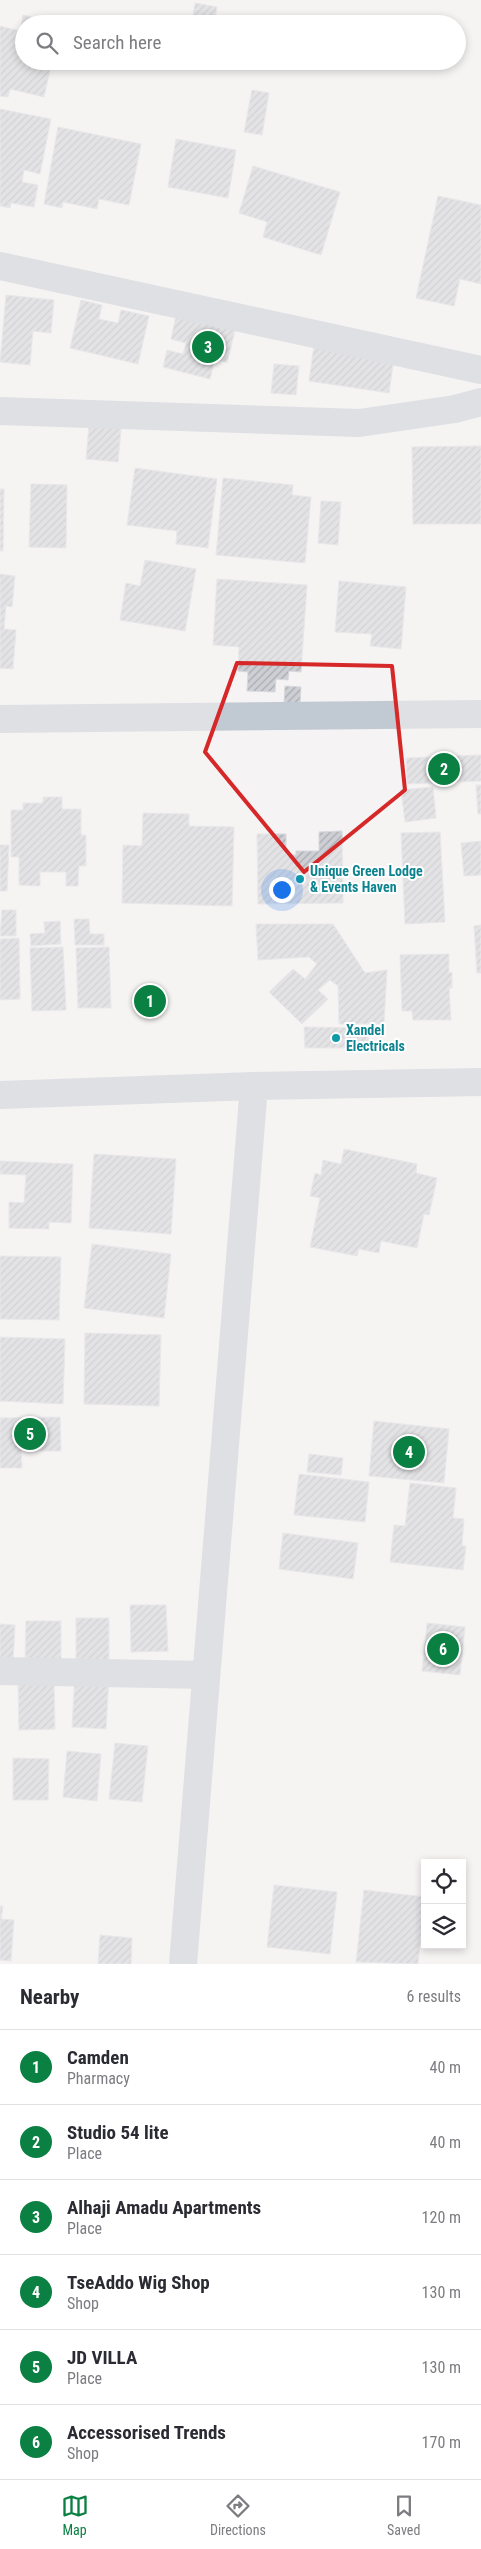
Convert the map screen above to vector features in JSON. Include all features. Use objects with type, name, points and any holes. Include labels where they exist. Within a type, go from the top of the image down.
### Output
[{"type":"street","points":[[0,266],[481,370]]},
{"type":"street","points":[[0,412],[359,424],[455,409],[481,402]]},
{"type":"street","points":[[0,719],[481,714]]},
{"type":"street","points":[[0,1095],[254,1086],[481,1082]]},
{"type":"street","points":[[183,1964],[254,1086]]},
{"type":"street","points":[[0,1671],[206,1675]]},
{"type":"highlighted area","points":[[237,663],[392,666],[405,790],[304,872],[205,752]]},
{"type":"building","points":[[195,3],[217,7],[216,15],[193,15]]},
{"type":"building","points":[[0,26],[15,30],[15,70],[50,70],[44,97],[10,89],[8,97],[0,96]]},
{"type":"building","points":[[252,90],[269,93],[262,135],[244,132]]},
{"type":"building","points":[[0,109],[51,119],[40,174],[24,170],[22,182],[38,185],[34,207],[11,203],[10,208],[0,206]]},
{"type":"building","points":[[58,127],[141,144],[129,205],[99,199],[97,209],[63,202],[62,208],[44,204]]},
{"type":"building","points":[[176,139],[236,150],[228,198],[168,187]]},
{"type":"building","points":[[253,166],[340,192],[321,255],[263,237],[267,222],[239,213]]},
{"type":"building","points":[[438,196],[481,205],[481,284],[460,279],[454,306],[416,298]]},
{"type":"building","points":[[6,295],[54,300],[51,333],[33,331],[30,365],[0,362]]},
{"type":"building","points":[[81,300],[102,305],[99,319],[118,323],[121,310],[149,316],[138,364],[70,348]]},
{"type":"building","points":[[177,311],[236,326],[227,363],[215,359],[210,379],[163,367],[167,350],[183,354],[186,343],[171,339]]},
{"type":"building","points":[[314,345],[394,358],[389,393],[309,381]]},
{"type":"building","points":[[274,364],[299,366],[296,395],[271,393]]},
{"type":"building","points":[[89,425],[121,429],[118,462],[86,459]]},
{"type":"building","points":[[481,446],[481,524],[413,524],[412,447]]},
{"type":"building","points":[[135,468],[217,479],[208,548],[176,544],[177,531],[127,525]]},
{"type":"building","points":[[223,478],[293,485],[292,495],[311,497],[305,563],[216,555]]},
{"type":"building","points":[[31,484],[67,485],[66,548],[29,547]]},
{"type":"building","points":[[0,489],[4,489],[3,551],[0,551]]},
{"type":"building","points":[[321,501],[341,502],[338,545],[318,543]]},
{"type":"building","points":[[145,560],[196,569],[185,631],[120,620],[126,583],[140,586]]},
{"type":"building","points":[[0,574],[15,576],[12,607],[6,606],[4,629],[16,630],[13,669],[0,668]]},
{"type":"building","points":[[217,579],[307,585],[301,672],[289,671],[288,680],[276,679],[275,692],[247,691],[248,672],[238,671],[239,647],[213,645]]},
{"type":"building","points":[[339,581],[406,587],[401,649],[370,646],[372,634],[335,632]]},
{"type":"building","points":[[285,686],[301,687],[300,704],[284,702]]},
{"type":"building","points":[[481,755],[481,781],[407,784],[406,758]]},
{"type":"building","points":[[476,785],[481,785],[481,814],[478,814]]},
{"type":"building","points":[[433,787],[436,818],[405,822],[401,790]]},
{"type":"building","points":[[43,797],[62,797],[62,809],[81,809],[81,835],[86,835],[86,866],[79,866],[78,886],[66,886],[66,872],[40,872],[40,886],[19,885],[19,857],[11,857],[11,810],[23,810],[23,803],[43,803]]},
{"type":"building","points":[[143,813],[189,814],[189,826],[234,827],[232,906],[122,903],[123,845],[142,846]]},
{"type":"building","name":"Unique Green Lodge & Events Haven","points":[[342,831],[343,903],[258,904],[257,834],[286,834],[286,855],[296,855],[296,851],[319,851],[319,832]]},
{"type":"building","points":[[440,832],[445,922],[405,924],[401,833]]},
{"type":"building","points":[[481,841],[481,875],[464,876],[461,843]]},
{"type":"building","points":[[0,845],[9,845],[7,891],[0,891]]},
{"type":"building","points":[[2,910],[16,910],[16,936],[0,936]]},
{"type":"building","points":[[74,919],[89,919],[90,934],[104,934],[104,945],[75,945]]},
{"type":"building","points":[[60,921],[61,944],[31,946],[30,934],[45,933],[44,922]]},
{"type":"building","points":[[256,924],[333,924],[365,973],[387,970],[384,1024],[339,1024],[338,986],[330,980],[318,990],[328,999],[302,1024],[269,992],[293,969],[305,979],[317,964],[309,957],[258,960]]},
{"type":"building","points":[[481,925],[481,973],[477,973],[474,926]]},
{"type":"building","points":[[19,938],[20,999],[0,1000],[0,939]]},
{"type":"building","points":[[63,947],[66,1010],[32,1011],[30,948]]},
{"type":"building","points":[[109,947],[111,1008],[78,1008],[76,948]]},
{"type":"building","points":[[449,954],[449,973],[452,972],[452,988],[449,988],[451,1020],[413,1020],[412,1011],[402,1011],[400,955]]},
{"type":"building","name":"Xandel Electricals","points":[[304,1027],[368,1028],[369,1048],[305,1048]]},
{"type":"building","points":[[344,1149],[417,1164],[416,1173],[437,1178],[429,1215],[424,1214],[417,1248],[381,1241],[379,1253],[359,1249],[357,1256],[310,1247],[320,1198],[310,1196],[315,1173],[321,1175],[323,1160],[341,1164]]},
{"type":"building","points":[[94,1154],[176,1159],[171,1234],[89,1228]]},
{"type":"building","points":[[0,1161],[73,1164],[71,1223],[49,1222],[49,1229],[9,1228],[9,1202],[24,1203],[26,1175],[0,1174]]},
{"type":"building","points":[[92,1244],[171,1254],[164,1318],[84,1308]]},
{"type":"building","points":[[0,1256],[61,1257],[59,1320],[0,1319]]},
{"type":"building","points":[[85,1333],[161,1335],[159,1406],[84,1404]]},
{"type":"building","points":[[0,1337],[65,1339],[63,1404],[0,1401]]},
{"type":"building","points":[[60,1417],[61,1451],[21,1451],[22,1468],[0,1468],[0,1418]]},
{"type":"building","points":[[374,1421],[449,1429],[444,1483],[369,1476]]},
{"type":"building","points":[[309,1454],[343,1458],[341,1475],[307,1472]]},
{"type":"building","points":[[299,1474],[369,1482],[365,1522],[294,1515]]},
{"type":"building","points":[[410,1483],[456,1488],[453,1518],[464,1519],[462,1546],[466,1546],[463,1570],[390,1562],[394,1525],[405,1526]]},
{"type":"building","points":[[283,1533],[358,1543],[353,1579],[279,1569]]},
{"type":"building","points":[[130,1605],[166,1605],[168,1651],[131,1652]]},
{"type":"building","points":[[76,1618],[109,1618],[109,1661],[76,1661]]},
{"type":"building","points":[[26,1621],[61,1621],[61,1664],[25,1664]]},
{"type":"building","points":[[427,1623],[465,1627],[460,1675],[422,1671]]},
{"type":"building","points":[[0,1624],[15,1625],[13,1664],[0,1664]]},
{"type":"building","points":[[75,1675],[109,1677],[106,1729],[72,1727]]},
{"type":"building","points":[[54,1682],[55,1729],[19,1730],[18,1683]]},
{"type":"building","points":[[115,1743],[148,1746],[142,1802],[109,1799]]},
{"type":"building","points":[[67,1751],[101,1754],[97,1801],[63,1797]]},
{"type":"building","points":[[13,1758],[49,1759],[48,1800],[13,1800]]},
{"type":"building","points":[[274,1885],[337,1892],[330,1954],[267,1947]]},
{"type":"building","points":[[364,1890],[421,1897],[421,1935],[418,1964],[356,1962]]},
{"type":"building","points":[[0,1906],[3,1906],[1,1919],[14,1920],[11,1961],[0,1960]]},
{"type":"building","points":[[100,1935],[132,1938],[131,1964],[98,1964]]},
{"type":"place","name":"Alhaji Amadu Apartments","points":[[208,347]]},
{"type":"place","name":"Studio 54 lite","points":[[444,769]]},
{"type":"place","name":"Unique Green Lodge & Events Haven","points":[[300,879]]},
{"type":"place","name":"Camden","points":[[150,1001]]},
{"type":"place","name":"Xandel Electricals","points":[[336,1038]]},
{"type":"place","name":"JD VILLA","points":[[30,1434]]},
{"type":"place","name":"TseAddo Wig Shop","points":[[409,1452]]},
{"type":"place","name":"Accessorised Trends","points":[[443,1649]]}]
